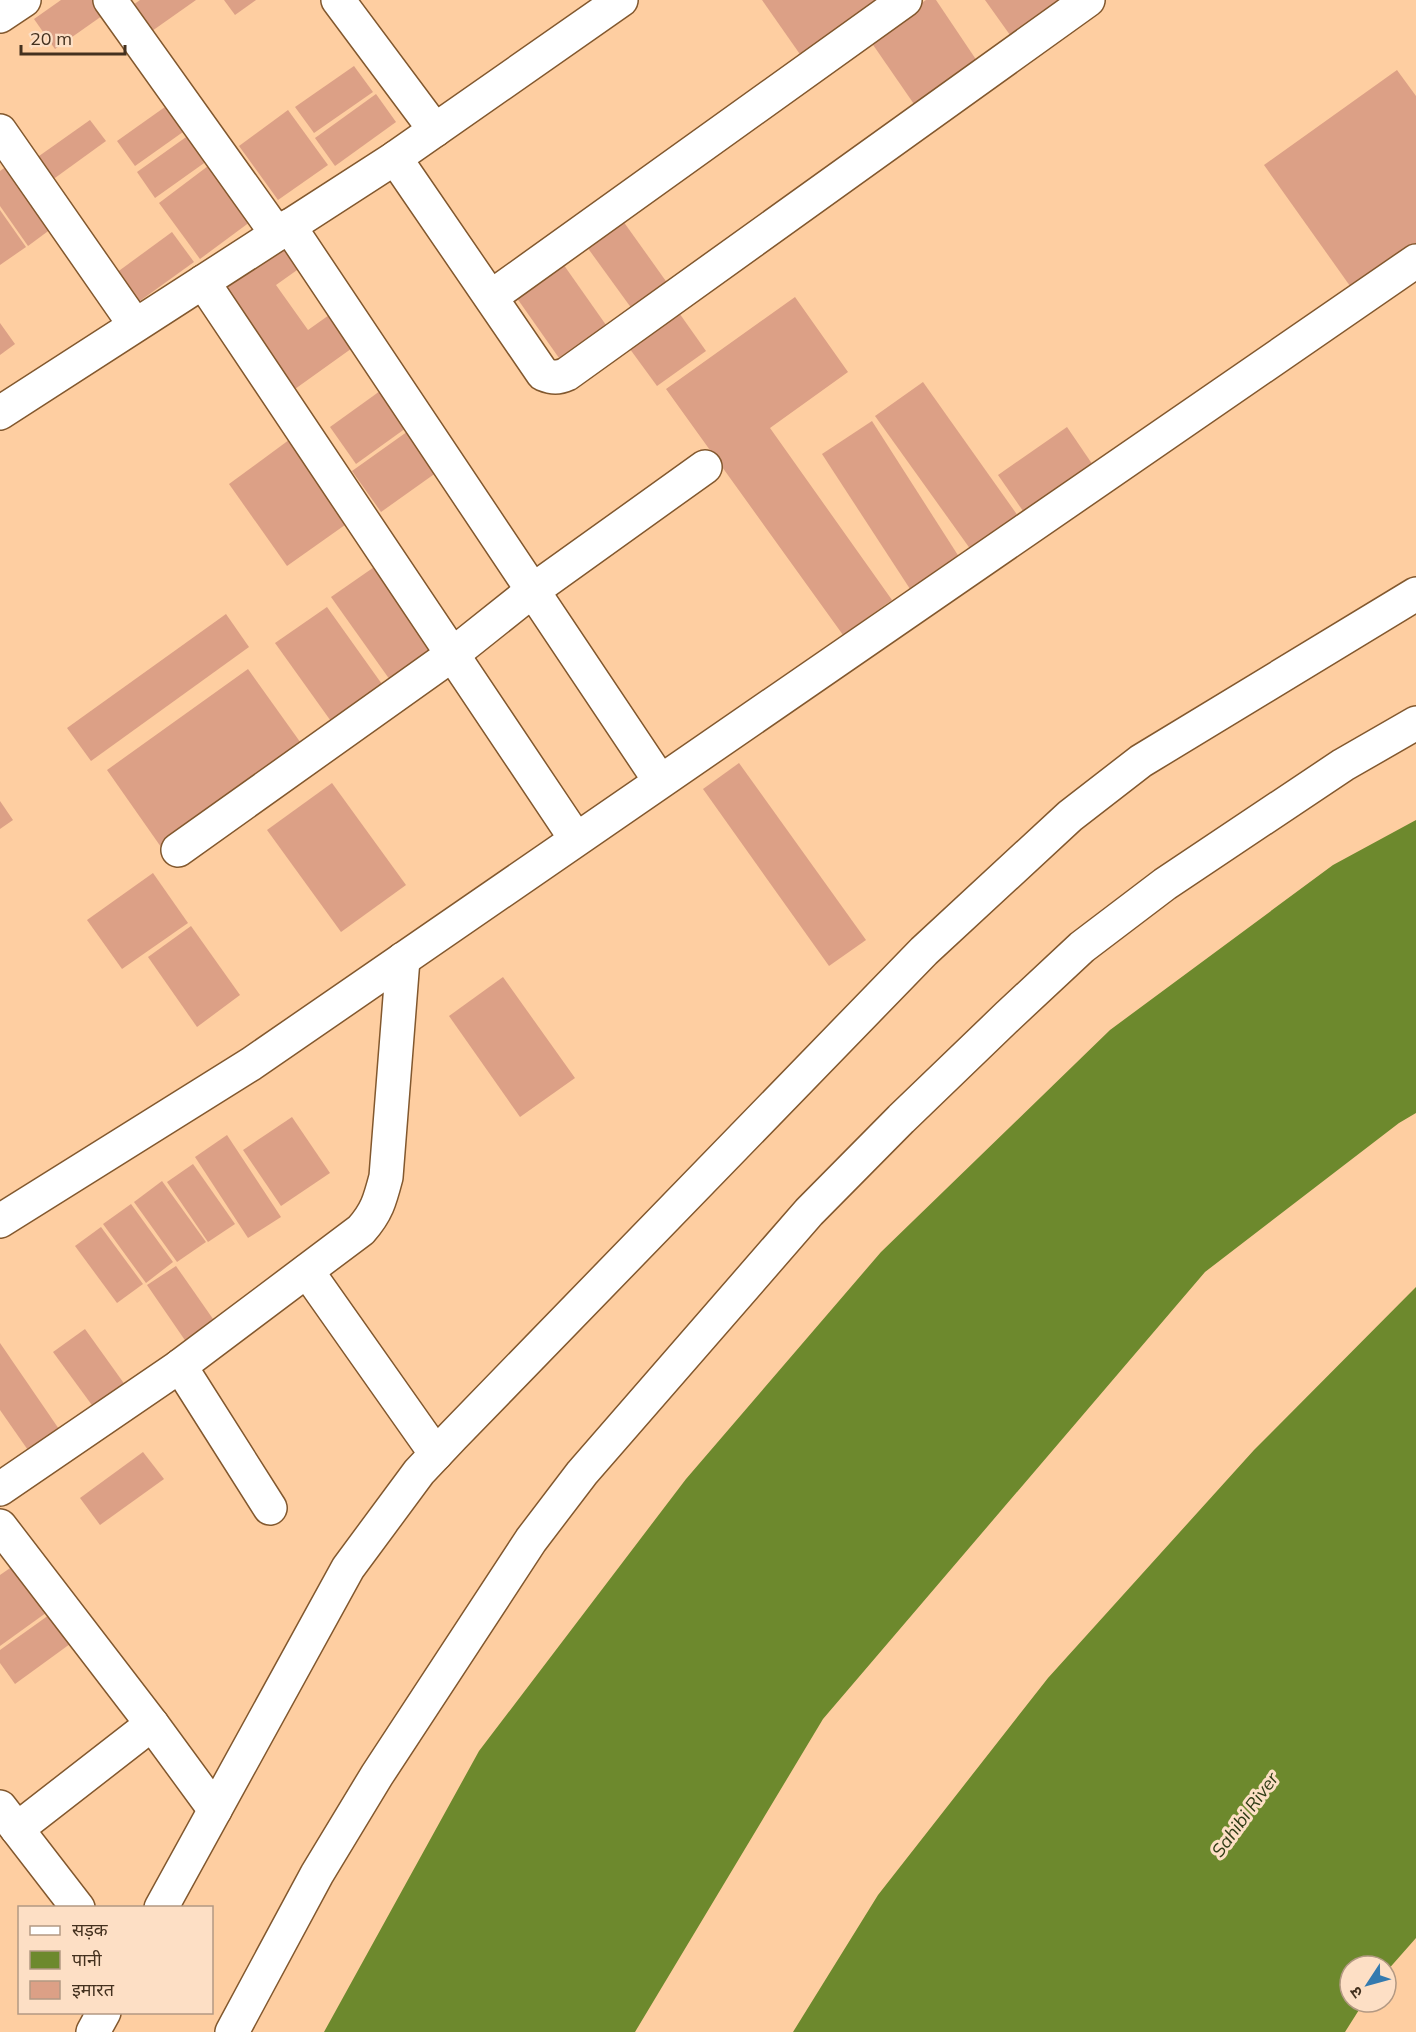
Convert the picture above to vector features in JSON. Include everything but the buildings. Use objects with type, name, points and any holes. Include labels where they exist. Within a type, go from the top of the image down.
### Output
[{"type":"street","points":[[0,16],[24,0]]},
{"type":"street","points":[[110,0],[283,230],[660,781]]},
{"type":"street","points":[[338,0],[435,130]]},
{"type":"street","points":[[0,413],[395,158],[621,0]]},
{"type":"street","points":[[491,297],[905,0]]},
{"type":"street","points":[[395,158],[543,374],[559,378],[1088,0]]},
{"type":"street","points":[[0,131],[135,325]]},
{"type":"street","points":[[0,1221],[251,1064],[1416,261]]},
{"type":"street","points":[[203,282],[576,839]]},
{"type":"street","points":[[178,850],[453,654],[532,591],[705,467]]},
{"type":"street","points":[[162,1906],[348,1568],[400,1497],[436,1454],[924,951],[1070,816],[1141,761],[1416,594]]},
{"type":"street","points":[[232,2032],[317,1874],[377,1775],[531,1540],[582,1473],[809,1212],[901,1119],[1083,947],[1165,884],[1343,765],[1416,723]]},
{"type":"street","points":[[0,1489],[180,1366],[361,1230],[374,1216],[386,1177],[403,959]]},
{"type":"street","points":[[307,1270],[436,1454]]},
{"type":"street","points":[[180,1366],[270,1508]]},
{"type":"street","points":[[0,1526],[215,1810]]},
{"type":"street","points":[[76,1906],[8,1818],[152,1724]]},
{"type":"street","points":[[93,2032],[103,2014]]},
{"type":"water","points":[[1416,820],[1416,1113],[1399,1123],[1205,1272],[823,1719],[635,2032],[324,2032],[479,1751],[686,1479],[881,1252],[1110,1030],[1333,865]]},
{"type":"water","name":"Sahibi River","points":[[1416,1287],[1416,1938],[1398,1958],[1398,1954],[1338,1954],[1338,2014],[1356,2014],[1345,2032],[793,2032],[878,1895],[1048,1678],[1254,1450]]}]
